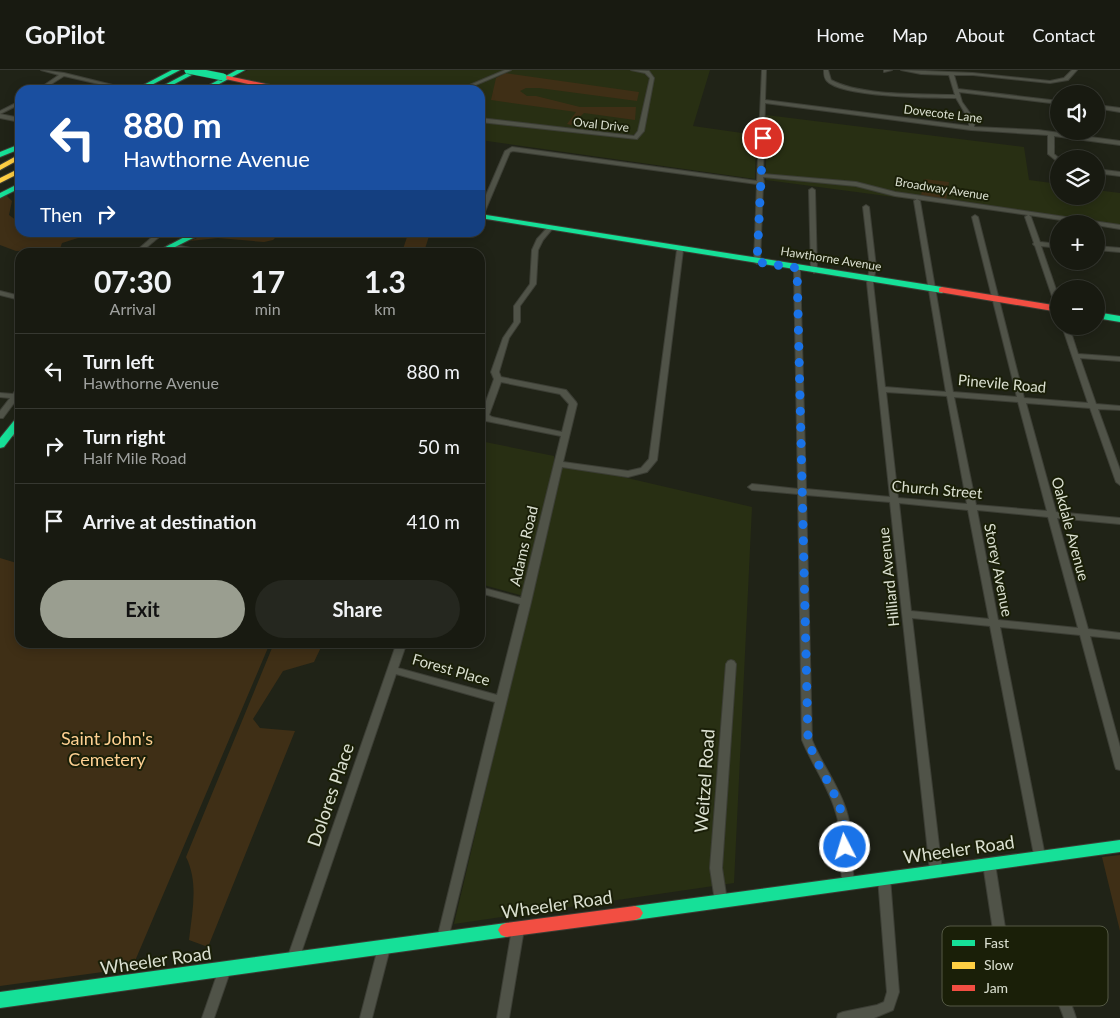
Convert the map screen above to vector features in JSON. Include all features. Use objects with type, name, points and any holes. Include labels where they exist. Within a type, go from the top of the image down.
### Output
[{"type":"main road","points":[[147,85],[177,70]]},
{"type":"main road","points":[[188,70],[222,75],[264,85]]},
{"type":"main road","points":[[168,85],[198,70]]},
{"type":"main road","points":[[193,85],[242,70]]},
{"type":"main road","points":[[209,85],[222,75]]},
{"type":"main road","points":[[0,155],[15,148]]},
{"type":"main road","points":[[0,168],[15,160]]},
{"type":"main road","points":[[0,181],[15,173]]},
{"type":"main road","points":[[0,181],[15,184]]},
{"type":"main road","points":[[0,196],[15,185]]},
{"type":"main road","name":"Hawthorne Avenue","points":[[485,217],[680,250],[1050,307]]},
{"type":"main road","points":[[167,248],[190,237]]},
{"type":"main road","points":[[1105,316],[1120,319]]},
{"type":"main road","points":[[0,446],[14,434]]},
{"type":"main road","name":"Wheeler Road","points":[[0,1000],[1120,846]]},
{"type":"street","points":[[43,70],[110,85]]},
{"type":"street","points":[[472,85],[509,70]]},
{"type":"street","name":"Oval Drive","points":[[485,121],[635,138],[641,131],[652,78],[647,72],[633,70]]},
{"type":"street","points":[[757,262],[764,70]]},
{"type":"street","points":[[826,70],[828,79],[835,84]]},
{"type":"street","points":[[903,70],[921,73],[1050,82],[1066,79],[1075,70]]},
{"type":"street","points":[[47,85],[65,74]]},
{"type":"street","points":[[951,74],[959,97],[972,120],[971,128]]},
{"type":"street","points":[[827,86],[835,84],[880,92],[959,97]]},
{"type":"street","points":[[956,90],[1050,102]]},
{"type":"street","name":"Dovecote Lane","points":[[764,101],[971,128],[1050,134]]},
{"type":"street","points":[[0,114],[15,105]]},
{"type":"street","points":[[1105,108],[1120,110]]},
{"type":"street","points":[[0,114],[15,118]]},
{"type":"street","name":"Dovecote Lane","points":[[1097,140],[1120,143]]},
{"type":"street","points":[[485,204],[508,151],[512,148],[761,183]]},
{"type":"street","points":[[1105,172],[1120,174]]},
{"type":"street","name":"Broadway Avenue","points":[[761,175],[856,184],[895,194],[1120,227]]},
{"type":"street","points":[[812,190],[814,271]]},
{"type":"street","name":"Storey Avenue","points":[[918,201],[950,394],[1039,856]]},
{"type":"street","name":"Hilliard Avenue","points":[[866,207],[873,267],[871,280],[882,388],[936,871]]},
{"type":"street","points":[[975,217],[995,299]]},
{"type":"street","points":[[1028,217],[1050,283]]},
{"type":"street","points":[[550,228],[540,239],[535,250],[533,284],[517,306],[517,322],[506,338],[495,372],[498,379],[486,417],[566,435]]},
{"type":"street","points":[[143,248],[156,237]]},
{"type":"street","points":[[1036,244],[1050,245]]},
{"type":"street","points":[[170,246],[180,248]]},
{"type":"street","points":[[1105,249],[1120,250]]},
{"type":"street","points":[[559,464],[628,474],[644,470],[653,460],[680,250]]},
{"type":"street","points":[[797,268],[808,740],[813,757],[834,793],[842,813],[848,882]]},
{"type":"street","points":[[0,293],[15,297]]},
{"type":"street","name":"Oakdale Avenue","points":[[995,299],[1120,766]]},
{"type":"street","points":[[1068,335],[1120,482]]},
{"type":"street","points":[[1076,356],[1120,358]]},
{"type":"street","name":"Adams Road","points":[[443,938],[573,404],[563,392],[498,379]]},
{"type":"street","name":"Pinevile Road","points":[[882,388],[1120,408]]},
{"type":"street","points":[[0,395],[15,393]]},
{"type":"street","points":[[0,416],[15,397]]},
{"type":"street","name":"Church Street","points":[[752,487],[1120,521]]},
{"type":"street","points":[[485,591],[526,602]]},
{"type":"street","points":[[907,614],[1120,636]]},
{"type":"street","name":"Dolores Place","points":[[293,959],[400,648]]},
{"type":"street","name":"Weitzel Road","points":[[721,901],[716,868],[731,664]]},
{"type":"street","name":"Forest Place","points":[[393,670],[501,700]]},
{"type":"street","points":[[989,864],[998,926]]},
{"type":"street","points":[[843,1018],[878,1011],[888,1006],[893,992],[884,878]]},
{"type":"street","points":[[503,1018],[518,929]]},
{"type":"street","points":[[366,1018],[384,948]]},
{"type":"street","points":[[208,1018],[225,969]]},
{"type":"street","points":[[1066,1006],[1070,1018]]},
{"type":"shaded area","points":[[248,70],[710,70],[693,126],[756,135],[755,179],[485,141],[485,85],[269,85],[235,77]]},
{"type":"shaded area","points":[[766,115],[1024,147],[1029,180],[1050,183],[1050,205],[1105,205],[1105,191],[1120,193],[1120,229],[1105,227],[1105,215],[1050,215],[1050,218],[766,180]]},
{"type":"shaded area","points":[[485,442],[554,456],[554,461],[752,507],[734,883],[454,924],[531,598],[485,585]]},
{"type":"green space","points":[[505,73],[639,92],[637,101],[539,88],[526,88],[520,91],[527,96],[536,96],[580,107],[636,107],[635,120],[584,113],[571,125],[567,124],[576,112],[491,100],[496,78]]},
{"type":"green space","points":[[924,179],[949,182],[946,200],[921,196]]},
{"type":"green space","points":[[6,195],[12,201],[9,215],[15,219],[15,237],[125,238],[78,238],[62,243],[60,248],[15,248],[15,251],[0,245],[0,198]]},
{"type":"green space","points":[[199,237],[276,237],[273,240],[264,242],[218,238],[190,241]]},
{"type":"green space","points":[[407,237],[429,237],[425,248],[403,248]]},
{"type":"green space","name":"Saint John's Cemetery","points":[[0,558],[15,562],[15,648],[268,648],[132,968],[0,986]]},
{"type":"green space","name":"Saint John's Cemetery","points":[[272,648],[321,648],[314,662],[283,671],[253,719],[260,728],[295,731],[208,947],[189,940],[193,908],[193,887],[190,867],[186,857]]},
{"type":"green space","points":[[1120,855],[1120,931],[1102,857]]},
{"type":"traffic: fast","points":[[147,85],[177,70]]},
{"type":"traffic: fast","points":[[188,70],[223,77]]},
{"type":"traffic: fast","points":[[168,85],[198,70]]},
{"type":"traffic: fast","points":[[213,85],[242,70]]},
{"type":"traffic: fast","points":[[0,155],[15,148]]},
{"type":"traffic: fast","points":[[0,196],[15,188]]},
{"type":"traffic: fast","points":[[485,217],[942,290]]},
{"type":"traffic: fast","points":[[168,248],[191,237]]},
{"type":"traffic: fast","points":[[1105,316],[1120,319]]},
{"type":"traffic: fast","points":[[0,445],[15,426]]},
{"type":"traffic: fast","points":[[635,913],[1120,846]]},
{"type":"traffic: fast","points":[[0,1000],[506,930]]},
{"type":"traffic: slow","points":[[0,168],[15,159]]},
{"type":"traffic: slow","points":[[0,181],[15,173]]},
{"type":"traffic: jam","points":[[223,77],[261,85]]},
{"type":"traffic: jam","points":[[942,290],[1050,308]]},
{"type":"traffic: jam","points":[[506,930],[635,913]]},
{"type":"route","points":[[763,138],[757,262],[797,268],[803,491],[806,719],[808,740],[813,757],[834,793],[842,813],[845,847]]}]
